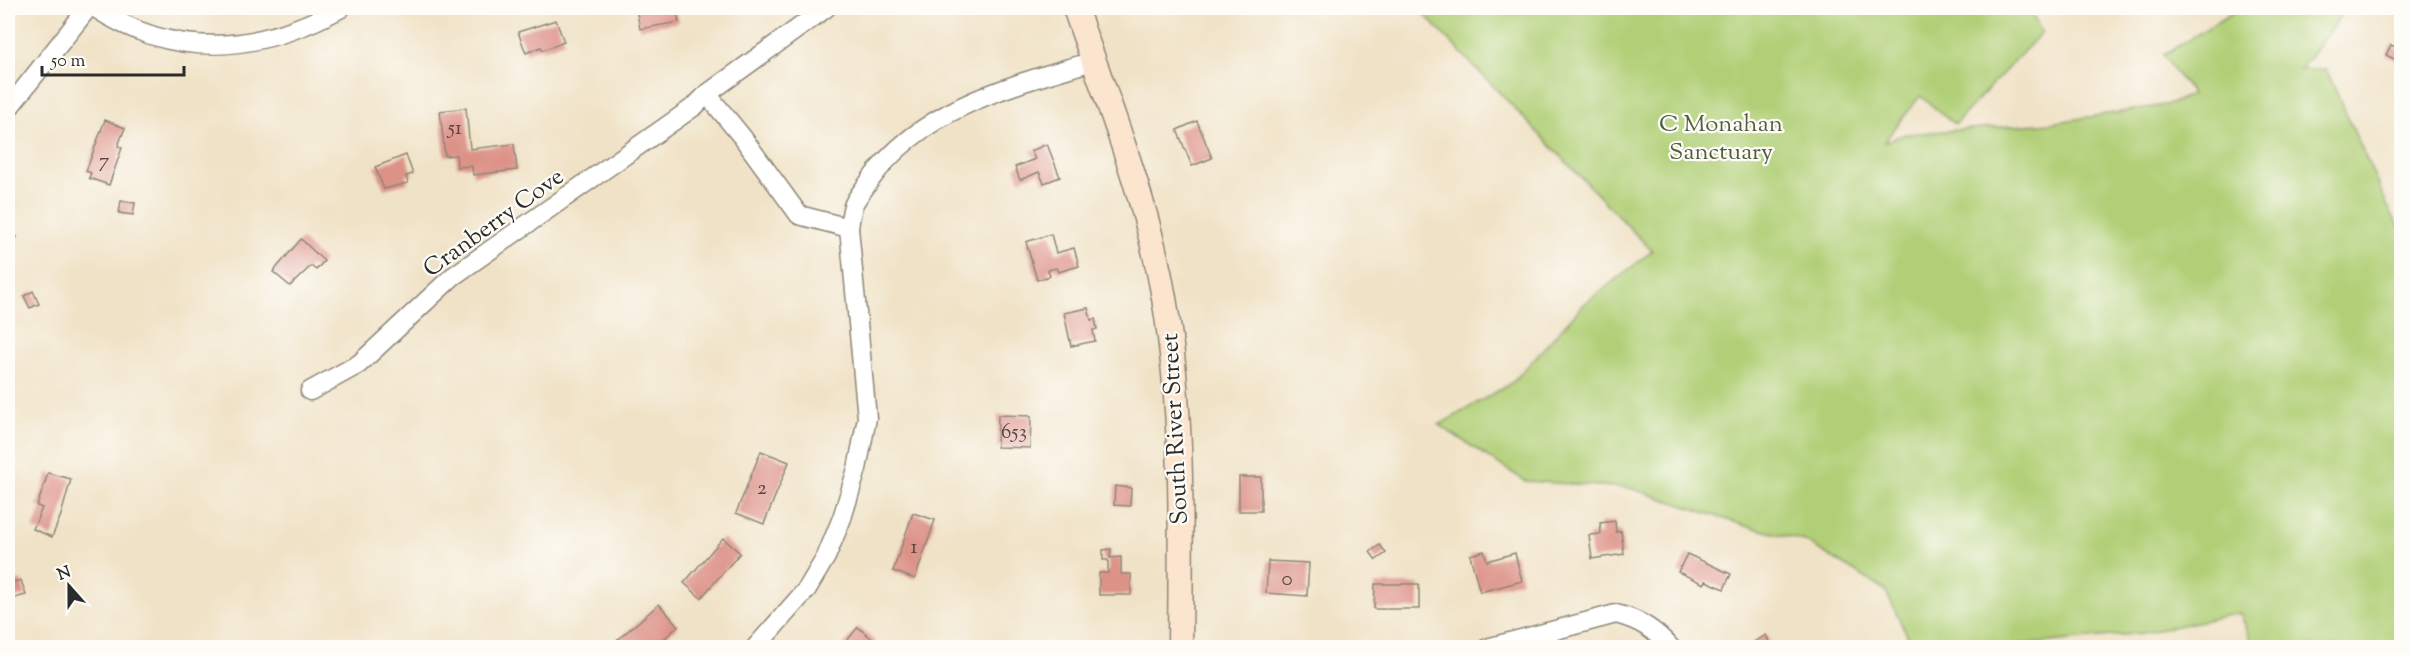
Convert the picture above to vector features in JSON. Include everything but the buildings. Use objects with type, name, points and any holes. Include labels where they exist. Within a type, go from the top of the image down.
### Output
[{"type":"street","points":[[8,109],[88,8]]},
{"type":"street","points":[[94,8],[119,23],[156,36],[221,46],[279,36],[315,22],[341,8]]},
{"type":"street","name":"Cranberry Cove","points":[[310,391],[359,364],[452,277],[686,113],[707,94],[826,8]]},
{"type":"street","name":"South River Street","points":[[1075,8],[1151,238],[1164,297],[1177,396],[1180,648]]},
{"type":"street","points":[[755,648],[807,589],[826,557],[842,518],[857,469],[867,418],[849,228],[853,204],[877,171],[894,153],[942,117],[987,95],[1093,61]]},
{"type":"street","points":[[707,94],[800,215],[849,228]]},
{"type":"street","points":[[1487,648],[1616,614],[1633,618],[1649,626],[1671,648]]},
{"type":"green space","name":"C Monahan Sanctuary","points":[[1418,8],[2028,8],[2042,32],[1955,124],[1920,96],[1884,142],[1906,134],[2051,123],[2171,104],[2192,94],[2163,55],[2240,8],[2347,8],[2300,70],[2326,69],[2388,207],[2401,229],[2401,647],[2254,647],[2240,613],[2143,633],[1996,647],[1913,647],[1885,590],[1805,541],[1746,526],[1630,488],[1525,481],[1439,425],[1513,382],[1583,305],[1652,251]]}]
